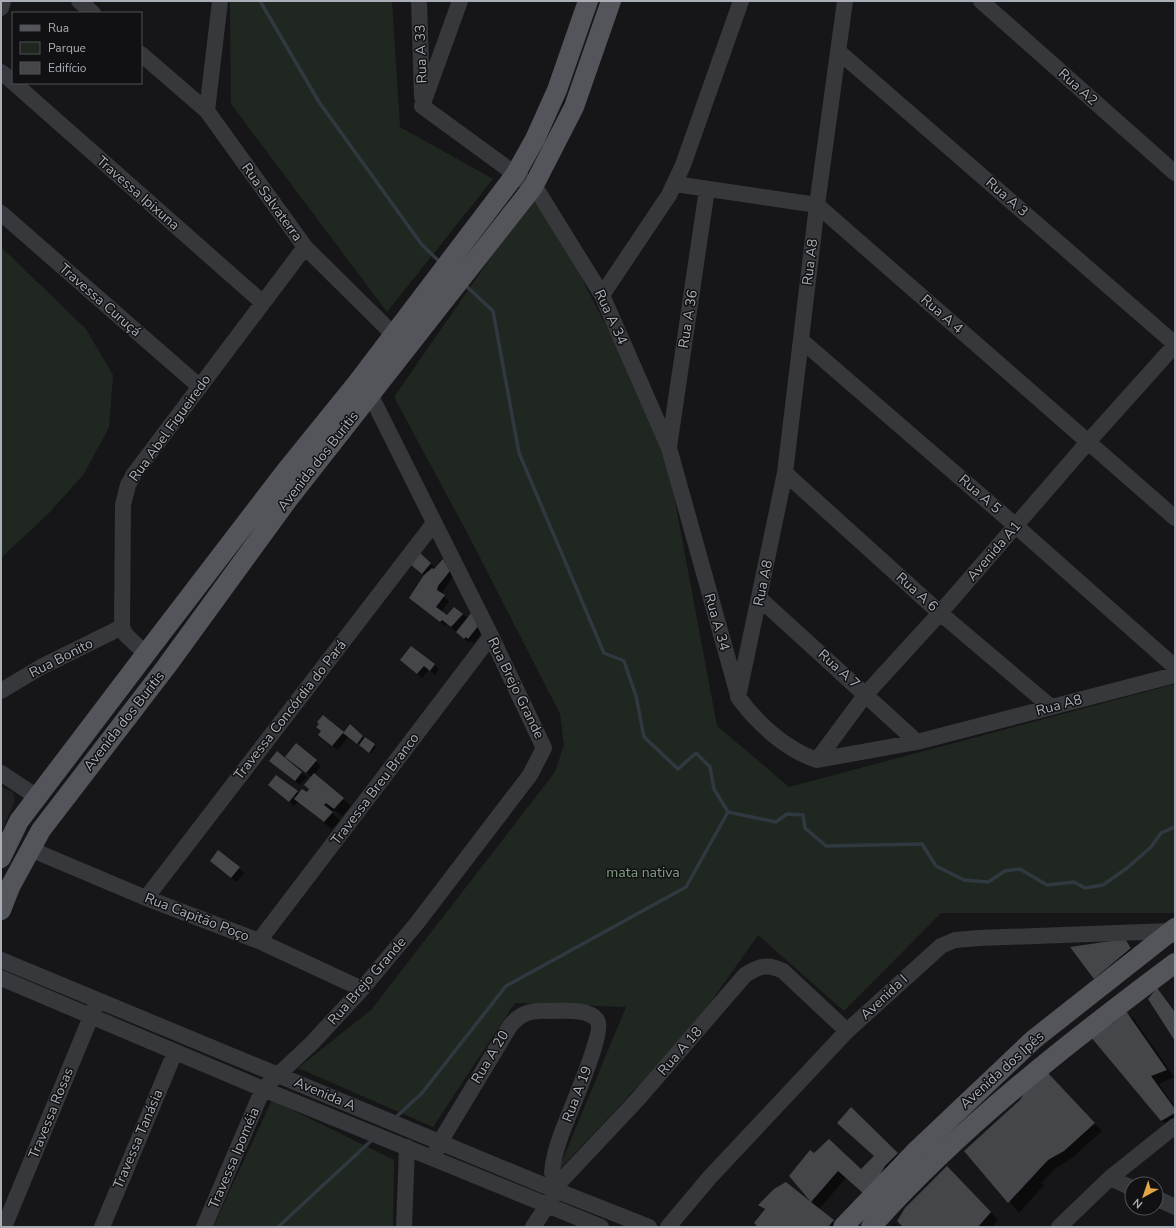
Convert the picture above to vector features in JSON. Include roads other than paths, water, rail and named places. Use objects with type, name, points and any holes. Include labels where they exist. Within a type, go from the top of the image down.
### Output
[{"type":"main road","name":"Avenida dos Buritis","points":[[400,341],[445,267],[515,175],[535,139],[557,90],[588,1]]},
{"type":"main road","name":"Avenida dos Buritis","points":[[1,910],[30,849],[41,830],[166,667],[289,498],[363,388],[400,341],[460,279],[533,187],[574,107],[611,1]]},
{"type":"main road","name":"Avenida dos Buritis","points":[[1,858],[19,822],[37,797],[285,472],[363,388]]},
{"type":"main road","name":"Avenida dos Ipês","points":[[843,1227],[917,1150],[1033,1040],[1174,932]]},
{"type":"main road","name":"Avenida dos Ipês","points":[[871,1227],[958,1138],[1090,1026],[1175,963]]},
{"type":"street","points":[[1,8],[3,1]]},
{"type":"street","points":[[79,1],[92,12]]},
{"type":"street","points":[[207,111],[220,1]]},
{"type":"street","name":"Rua A 33","points":[[419,1],[422,106]]},
{"type":"street","points":[[422,106],[460,1]]},
{"type":"street","points":[[602,295],[670,195],[683,165],[741,1]]},
{"type":"street","name":"Rua A8","points":[[738,697],[785,473],[817,205],[845,1]]},
{"type":"street","name":"Rua A2","points":[[981,1],[1175,173]]},
{"type":"street","name":"Rua A 3","points":[[838,51],[1175,344]]},
{"type":"street","name":"Rua Salvaterra","points":[[142,55],[207,111],[305,248],[400,341]]},
{"type":"street","name":"Travessa Ipixuna","points":[[1,72],[12,82]]},
{"type":"street","name":"Travessa Ipixuna","points":[[14,84],[263,302]]},
{"type":"street","name":"Rua A 34","points":[[422,106],[537,190],[602,295],[669,448],[738,697]]},
{"type":"street","points":[[675,184],[817,205]]},
{"type":"street","name":"Rua A 36","points":[[669,448],[708,190]]},
{"type":"street","name":"Rua A 4","points":[[817,205],[1175,518]]},
{"type":"street","name":"Travessa Curuçá","points":[[1,213],[200,387]]},
{"type":"street","name":"Rua Abel Figueiredo","points":[[122,626],[123,505],[128,485],[134,474],[305,248]]},
{"type":"street","name":"Rua A 5","points":[[801,340],[1016,526],[1175,667]]},
{"type":"street","name":"Avenida A1","points":[[816,760],[866,694],[940,613],[1175,344]]},
{"type":"street","name":"Rua Brejo Grande","points":[[263,1089],[312,1043],[362,989],[417,923],[530,775],[544,748],[491,636],[363,388]]},
{"type":"street","name":"Rua A 6","points":[[785,473],[940,613],[1051,707]]},
{"type":"street","name":"Travessa Concórdia do Pará","points":[[146,898],[434,523]]},
{"type":"street","name":"Rua A 7","points":[[759,598],[917,742]]},
{"type":"street","points":[[122,626],[126,635],[146,654]]},
{"type":"street","name":"Rua Bonito","points":[[1,691],[41,667],[122,626]]},
{"type":"street","name":"Travessa Breu Branco","points":[[259,941],[491,636]]},
{"type":"street","name":"Rua A8","points":[[816,760],[917,742],[1175,675]]},
{"type":"street","points":[[738,697],[747,709],[789,747],[804,756],[816,760]]},
{"type":"street","points":[[1,773],[37,797]]},
{"type":"street","name":"Rua Capitão Poço","points":[[30,849],[146,898],[259,941],[362,989]]},
{"type":"street","name":"Avenida I","points":[[668,1227],[710,1177],[847,1031],[930,953],[940,946],[955,940],[979,938],[1174,932]]},
{"type":"street","name":"Avenida A","points":[[1,960],[440,1142],[557,1187],[649,1227]]},
{"type":"street","name":"Rua A 18","points":[[533,1227],[547,1206],[557,1187],[638,1099],[745,975],[764,965],[774,966],[783,971],[847,1031]]},
{"type":"street","name":"Avenida A","points":[[1,978],[92,1015],[263,1089],[601,1227]]},
{"type":"street","name":"Travessa Rosas","points":[[4,1227],[98,999]]},
{"type":"street","name":"Rua A 20","points":[[433,1158],[440,1142],[516,1018],[533,1010],[583,1012]]},
{"type":"street","name":"Rua A 19","points":[[557,1187],[552,1173],[560,1139],[596,1046],[599,1029],[598,1020],[583,1012]]},
{"type":"street","name":"Travessa Tanásia","points":[[102,1227],[175,1052]]},
{"type":"street","name":"Travessa Ipoméia","points":[[204,1227],[263,1089]]},
{"type":"street","points":[[1059,1227],[1110,1178],[1175,1126]]},
{"type":"street","points":[[404,1227],[406,1147]]},
{"type":"street","points":[[1110,1178],[1124,1184]]},
{"type":"street","points":[[1164,1202],[1175,1207]]},
{"type":"waterway","points":[[260,1],[319,102],[422,245],[441,263]]},
{"type":"waterway","points":[[465,285],[493,311],[519,453],[604,653],[624,661],[636,696],[644,737],[678,769],[696,753],[710,767],[714,789],[728,812],[776,822],[787,814],[803,815],[805,828],[826,846],[922,844],[936,866],[964,880],[988,882],[1005,871],[1020,869],[1047,885],[1074,882],[1085,888],[1103,885],[1127,868],[1151,847],[1161,833],[1175,827]]},
{"type":"waterway","points":[[395,1118],[422,1093],[506,986],[686,887],[728,812]]},
{"type":"waterway","points":[[278,1227],[373,1139]]},
{"type":"park label","name":"mata nativa","points":[[643,872]]}]
